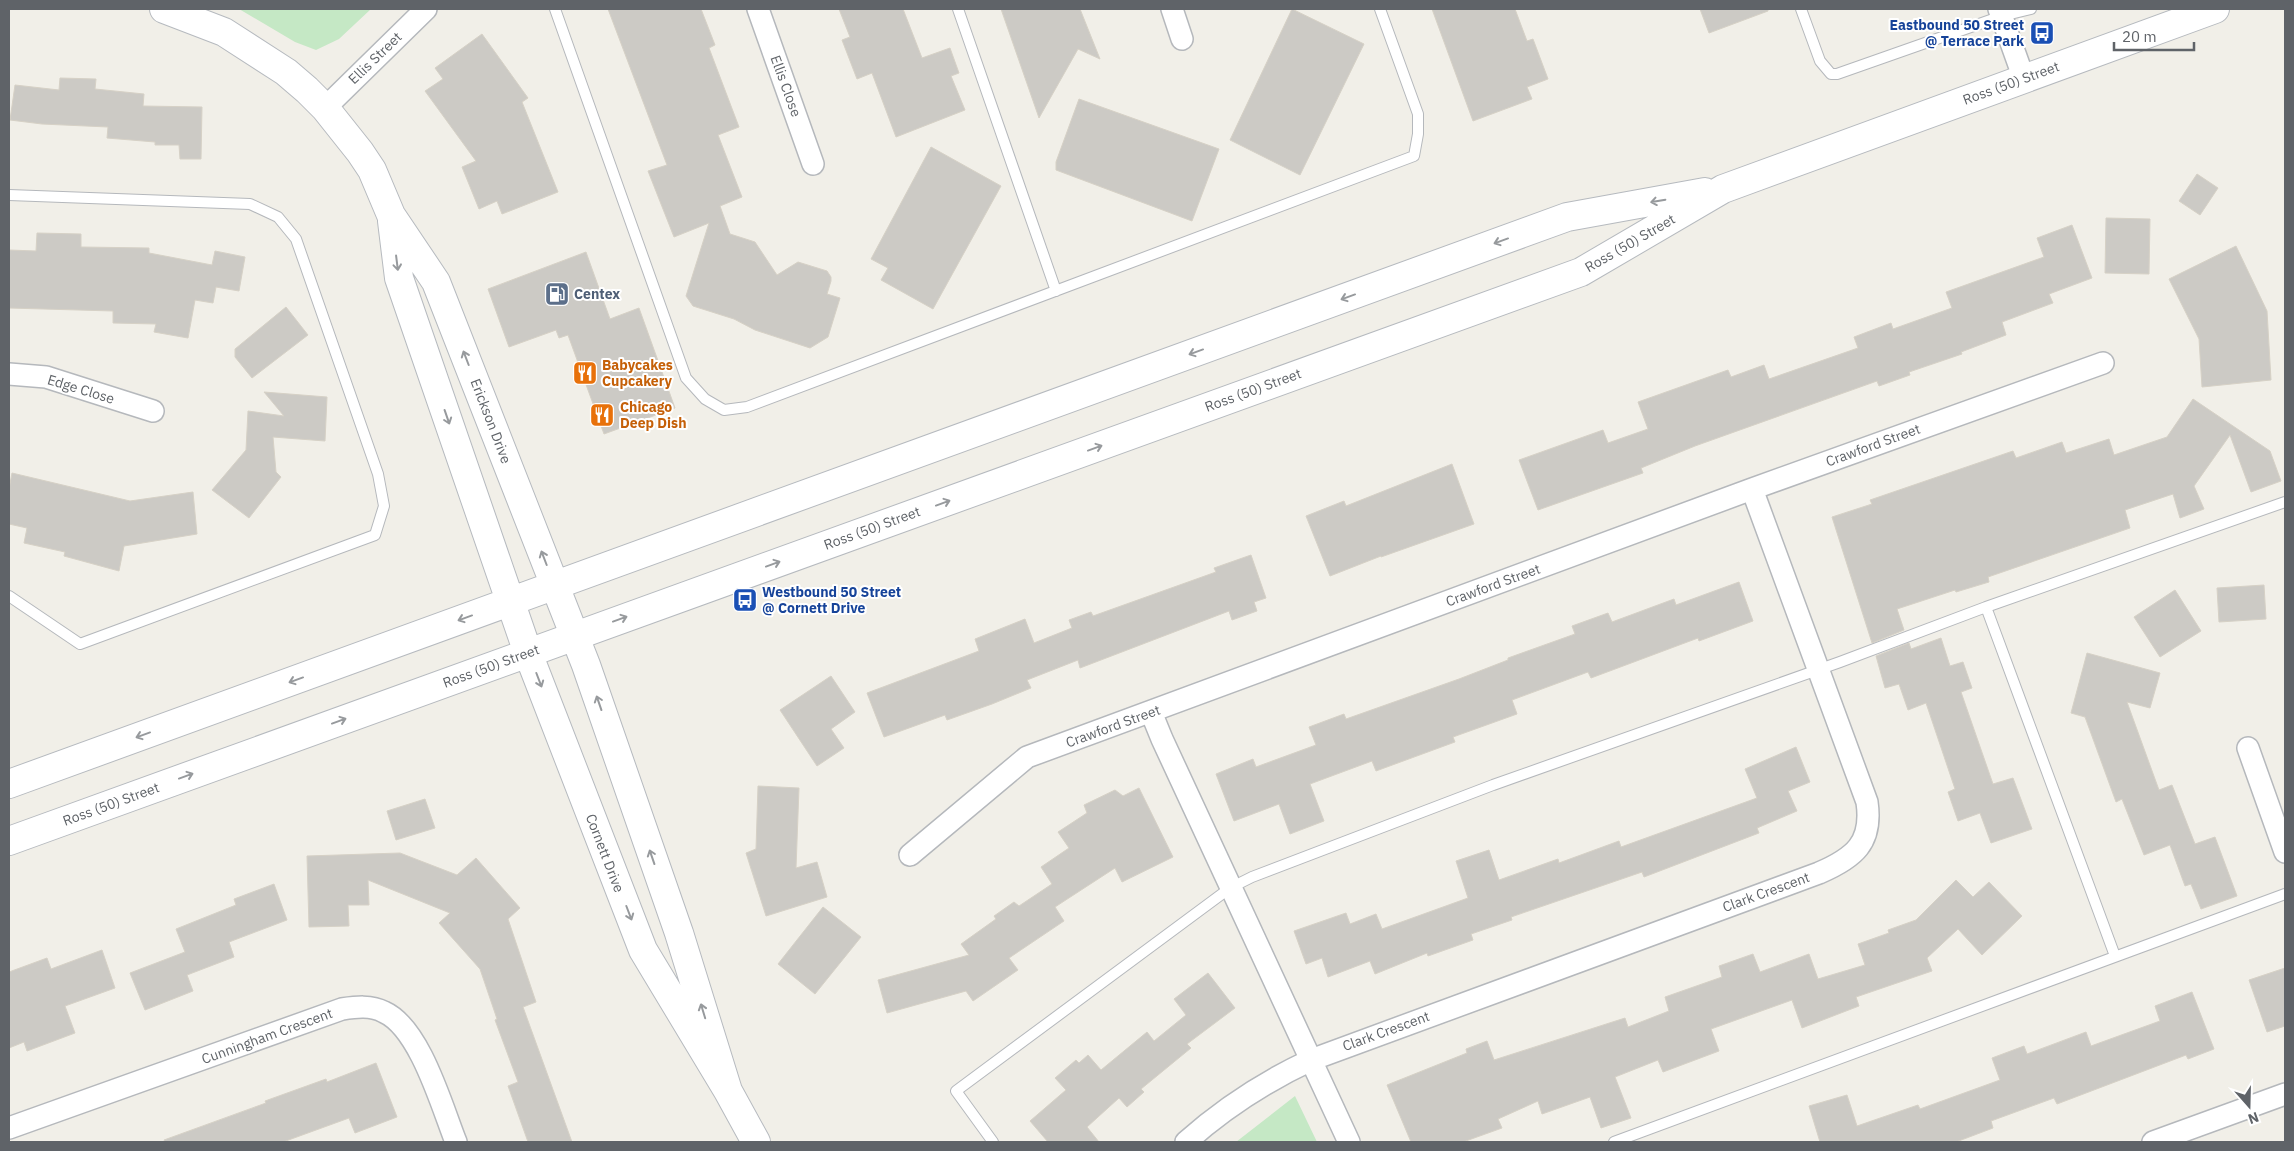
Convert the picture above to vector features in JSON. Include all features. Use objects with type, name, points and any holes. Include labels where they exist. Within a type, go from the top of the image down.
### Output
[{"type":"main road","name":"Erickson Drive","points":[[164,9],[224,32],[255,50],[286,72],[325,108],[372,170],[391,215],[436,282],[575,636]]},
{"type":"main road","name":"Ross (50) Street","points":[[9,784],[1567,217],[1723,189],[2215,9]]},
{"type":"main road","name":"Ross (50) Street","points":[[9,841],[1581,272],[1723,189]]},
{"type":"main road","name":"Erickson Drive","points":[[391,215],[399,278],[511,601]]},
{"type":"main road","name":"Cornett Drive","points":[[511,601],[528,653],[643,950],[728,1091],[756,1142]]},
{"type":"main road","name":"Cornett Drive","points":[[575,636],[679,933],[728,1091]]},
{"type":"street","name":"Ellis Street","points":[[325,108],[426,9]]},
{"type":"street","name":"Ellis Close","points":[[758,9],[813,164]]},
{"type":"street","points":[[1172,9],[1182,39]]},
{"type":"street","points":[[2000,13],[2024,79]]},
{"type":"street","name":"Crawford Street","points":[[910,855],[1027,757],[1752,489],[2103,363]]},
{"type":"street","name":"Edge Close","points":[[9,374],[46,377],[152,411]]},
{"type":"street","name":"Clark Crescent","points":[[1186,1142],[1231,1105],[1264,1083],[1311,1060],[1819,873],[1849,858],[1860,847],[1870,819],[1867,802],[1752,489]]},
{"type":"street","points":[[1151,712],[1230,888],[1349,1142]]},
{"type":"street","points":[[2248,748],[2285,852]]},
{"type":"street","name":"Cunningham Crescent","points":[[9,1128],[342,1009],[358,1006],[385,1012],[410,1034],[424,1060],[456,1142]]},
{"type":"street","points":[[2153,1142],[2285,1094]]},
{"type":"lane","points":[[555,9],[686,378],[704,399],[724,410],[746,407],[1414,156],[1418,134],[1418,114],[1380,9]]},
{"type":"lane","points":[[958,9],[1056,291]]},
{"type":"lane","points":[[1801,9],[1820,61],[1831,74],[1847,72],[2000,13],[2031,9]]},
{"type":"lane","points":[[9,195],[250,204],[278,217],[296,239],[378,474],[384,506],[375,535],[80,644],[9,596]]},
{"type":"lane","points":[[993,1142],[956,1091],[1230,888],[1252,877],[1493,785],[1986,607],[2285,502]]},
{"type":"lane","points":[[1986,607],[2115,956]]},
{"type":"lane","points":[[1614,1142],[2285,894]]},
{"type":"green space","points":[[239,9],[371,9],[339,39],[316,50],[295,42]]},
{"type":"green space","points":[[1295,1096],[1317,1142],[1236,1142]]},
{"type":"building","points":[[608,9],[701,9],[715,45],[709,48],[739,127],[718,135],[742,197],[720,206],[730,234],[755,242],[777,275],[798,262],[827,271],[831,281],[827,294],[840,298],[828,337],[810,348],[755,330],[734,319],[693,306],[686,296],[709,223],[674,237],[648,171],[667,165]]},
{"type":"building","points":[[839,9],[903,9],[922,58],[950,48],[959,73],[951,76],[965,110],[896,137],[872,73],[857,79],[842,40],[850,37]]},
{"type":"building","points":[[1001,9],[1080,9],[1100,59],[1078,49],[1039,118]]},
{"type":"building","points":[[1292,9],[1364,44],[1300,175],[1230,140]]},
{"type":"building","points":[[1432,9],[1515,9],[1527,41],[1533,39],[1548,79],[1527,87],[1532,99],[1473,121]]},
{"type":"building","points":[[1700,9],[1768,9],[1768,11],[1709,33]]},
{"type":"building","points":[[482,34],[528,98],[522,102],[558,192],[502,214],[497,201],[479,209],[462,167],[476,161],[425,91],[443,79],[435,68]]},
{"type":"building","points":[[60,78],[96,79],[95,89],[144,94],[143,106],[202,107],[201,159],[180,159],[179,145],[155,145],[155,142],[107,138],[108,127],[42,124],[10,120],[15,85],[59,90]]},
{"type":"building","points":[[1079,99],[1219,149],[1192,221],[1056,170],[1056,162]]},
{"type":"building","points":[[931,147],[1001,186],[933,309],[881,280],[888,268],[871,259]]},
{"type":"building","points":[[2197,174],[2218,188],[2200,215],[2179,201]]},
{"type":"building","points":[[2106,218],[2150,219],[2149,274],[2105,273]]},
{"type":"building","points":[[2072,225],[2092,278],[2049,294],[2053,303],[2002,322],[2006,335],[1961,352],[1962,354],[1909,372],[1910,375],[1879,386],[1877,381],[1695,446],[1641,468],[1643,473],[1538,510],[1519,460],[1603,430],[1608,443],[1648,429],[1638,402],[1728,370],[1731,377],[1764,365],[1769,379],[1858,348],[1854,337],[1891,323],[1893,329],[1952,308],[1946,292],[2044,257],[2037,238]]},
{"type":"building","points":[[37,233],[81,234],[81,247],[149,248],[149,253],[212,265],[215,251],[245,257],[239,291],[216,287],[213,303],[195,300],[188,338],[154,332],[156,324],[113,323],[113,311],[9,308],[9,250],[36,251]]},
{"type":"building","points":[[2236,246],[2267,311],[2271,380],[2202,387],[2199,339],[2169,279]]},
{"type":"building","points":[[586,252],[610,319],[639,308],[675,408],[604,434],[568,335],[559,338],[556,330],[509,347],[488,289]]},
{"type":"building","points":[[286,307],[308,335],[252,378],[235,357],[235,349]]},
{"type":"building","points":[[264,392],[327,397],[325,441],[273,437],[276,472],[281,477],[249,518],[212,490],[246,450],[248,411],[284,416]]},
{"type":"building","points":[[2193,399],[2270,451],[2281,481],[2251,492],[2230,435],[2194,486],[2204,509],[2180,518],[2173,494],[2125,510],[2130,528],[1988,577],[1989,582],[1956,592],[1955,590],[1897,609],[1904,630],[1872,643],[1832,517],[1872,504],[1870,500],[2013,451],[2016,458],[2062,442],[2066,453],[2109,439],[2114,455],[2167,437]]},
{"type":"building","points":[[1452,464],[1474,524],[1330,576],[1306,516],[1344,501],[1346,506]]},
{"type":"building","points":[[12,473],[130,501],[193,492],[197,534],[124,546],[119,571],[64,556],[65,552],[24,543],[27,528],[9,524],[9,489]]},
{"type":"building","points":[[1251,555],[1266,598],[1254,602],[1257,611],[1232,620],[1229,611],[1080,668],[1078,660],[1027,680],[1031,688],[992,704],[947,720],[945,715],[884,737],[867,693],[979,651],[975,639],[1025,619],[1034,643],[1072,628],[1069,620],[1091,612],[1093,616],[1216,572],[1214,568]]},
{"type":"building","points":[[1739,582],[1753,621],[1699,641],[1698,638],[1591,678],[1588,672],[1512,700],[1517,714],[1453,737],[1455,742],[1376,771],[1372,761],[1310,784],[1324,821],[1290,834],[1279,804],[1234,821],[1216,774],[1253,759],[1256,767],[1316,745],[1309,727],[1344,714],[1346,719],[1459,679],[1508,660],[1508,658],[1575,634],[1572,626],[1608,613],[1612,622],[1674,599],[1676,605]]},
{"type":"building","points":[[2264,585],[2266,619],[2219,622],[2217,588]]},
{"type":"building","points":[[2175,590],[2201,631],[2160,657],[2134,617]]},
{"type":"building","points":[[1941,638],[1950,666],[1963,662],[1972,688],[1961,692],[1993,784],[2013,778],[2032,829],[1991,843],[1980,813],[1958,821],[1948,792],[1955,789],[1926,703],[1908,710],[1899,684],[1885,688],[1876,656],[1909,643],[1911,649]]},
{"type":"building","points":[[2087,653],[2160,673],[2150,708],[2127,702],[2159,790],[2172,785],[2195,844],[2215,837],[2237,896],[2201,909],[2191,884],[2185,886],[2170,845],[2144,855],[2122,799],[2116,802],[2085,717],[2071,713]]},
{"type":"building","points":[[831,676],[855,712],[831,729],[844,748],[817,766],[780,710]]},
{"type":"building","points":[[1796,747],[1810,782],[1788,791],[1797,811],[1757,828],[1759,833],[1644,877],[1642,872],[1511,917],[1512,920],[1471,934],[1473,940],[1428,956],[1427,953],[1375,974],[1370,961],[1328,977],[1322,958],[1306,964],[1294,931],[1346,913],[1350,924],[1376,914],[1382,929],[1468,898],[1456,861],[1489,850],[1499,880],[1558,859],[1559,863],[1619,841],[1621,847],[1757,798],[1745,769]]},
{"type":"building","points":[[758,786],[799,788],[796,868],[817,862],[827,897],[766,916],[746,853],[756,849]]},
{"type":"building","points":[[1139,788],[1173,857],[1122,882],[1115,868],[1055,907],[1064,921],[1009,958],[1018,970],[973,1001],[966,991],[887,1013],[878,980],[969,955],[961,944],[996,919],[994,916],[1014,902],[1019,906],[1052,884],[1041,867],[1069,848],[1058,832],[1087,813],[1084,805],[1115,790],[1123,796]]},
{"type":"building","points":[[425,799],[435,828],[396,840],[387,811]]},
{"type":"building","points":[[400,853],[457,875],[476,858],[520,908],[508,919],[536,1002],[523,1007],[572,1142],[528,1142],[508,1086],[518,1082],[495,1020],[497,1019],[480,969],[439,923],[450,913],[368,880],[369,905],[348,905],[349,926],[309,927],[307,856]]},
{"type":"building","points":[[1956,880],[1973,897],[1989,882],[2022,916],[1982,955],[1958,929],[1927,958],[1932,971],[1856,997],[1859,1006],[1802,1028],[1792,1000],[1711,1029],[1719,1051],[1663,1072],[1658,1060],[1615,1077],[1631,1118],[1601,1128],[1590,1097],[1542,1114],[1538,1101],[1498,1119],[1502,1128],[1463,1142],[1411,1142],[1387,1085],[1467,1053],[1466,1049],[1487,1041],[1494,1060],[1625,1018],[1628,1027],[1669,1011],[1665,997],[1722,977],[1719,966],[1753,954],[1760,972],[1809,954],[1818,979],[1865,965],[1858,944],[1889,933],[1888,930],[1916,920]]},
{"type":"building","points":[[274,884],[287,920],[229,942],[234,957],[187,975],[193,991],[145,1010],[130,973],[185,952],[176,929],[236,905],[234,899]]},
{"type":"building","points":[[823,907],[861,937],[815,994],[778,964]]},
{"type":"building","points":[[102,950],[115,988],[65,1006],[75,1033],[27,1051],[24,1042],[9,1048],[9,972],[47,958],[51,969]]},
{"type":"building","points":[[2285,968],[2285,1026],[2267,1032],[2249,980]]},
{"type":"building","points":[[1208,973],[1235,1008],[1187,1044],[1191,1048],[1141,1089],[1144,1092],[1127,1107],[1119,1098],[1087,1127],[1099,1142],[1048,1142],[1030,1121],[1066,1090],[1055,1078],[1076,1060],[1079,1063],[1088,1055],[1101,1070],[1147,1032],[1154,1041],[1186,1015],[1174,999]]},
{"type":"building","points":[[2192,992],[2214,1049],[2188,1059],[2186,1055],[2057,1104],[2054,1098],[1991,1121],[1993,1128],[1956,1142],[1820,1142],[1809,1106],[1847,1095],[1857,1126],[1918,1105],[1920,1109],[2000,1080],[1992,1058],[2024,1046],[2027,1054],[2086,1032],[2091,1046],[2160,1021],[2155,1006]]},
{"type":"building","points":[[376,1063],[397,1117],[355,1133],[349,1118],[283,1142],[165,1142],[164,1140],[266,1103],[265,1101],[326,1079],[327,1082]]},
{"type":"place","name":"Eastbound 50 Street @ Terrace Park","points":[[2042,33]]},
{"type":"place","name":"Centex","points":[[557,294]]},
{"type":"place","name":"Babycakes Cupcakery","points":[[585,373]]},
{"type":"place","name":"Chicago Deep Dish","points":[[602,415]]},
{"type":"place","name":"Westbound 50 Street @ Cornett Drive","points":[[745,600]]}]
